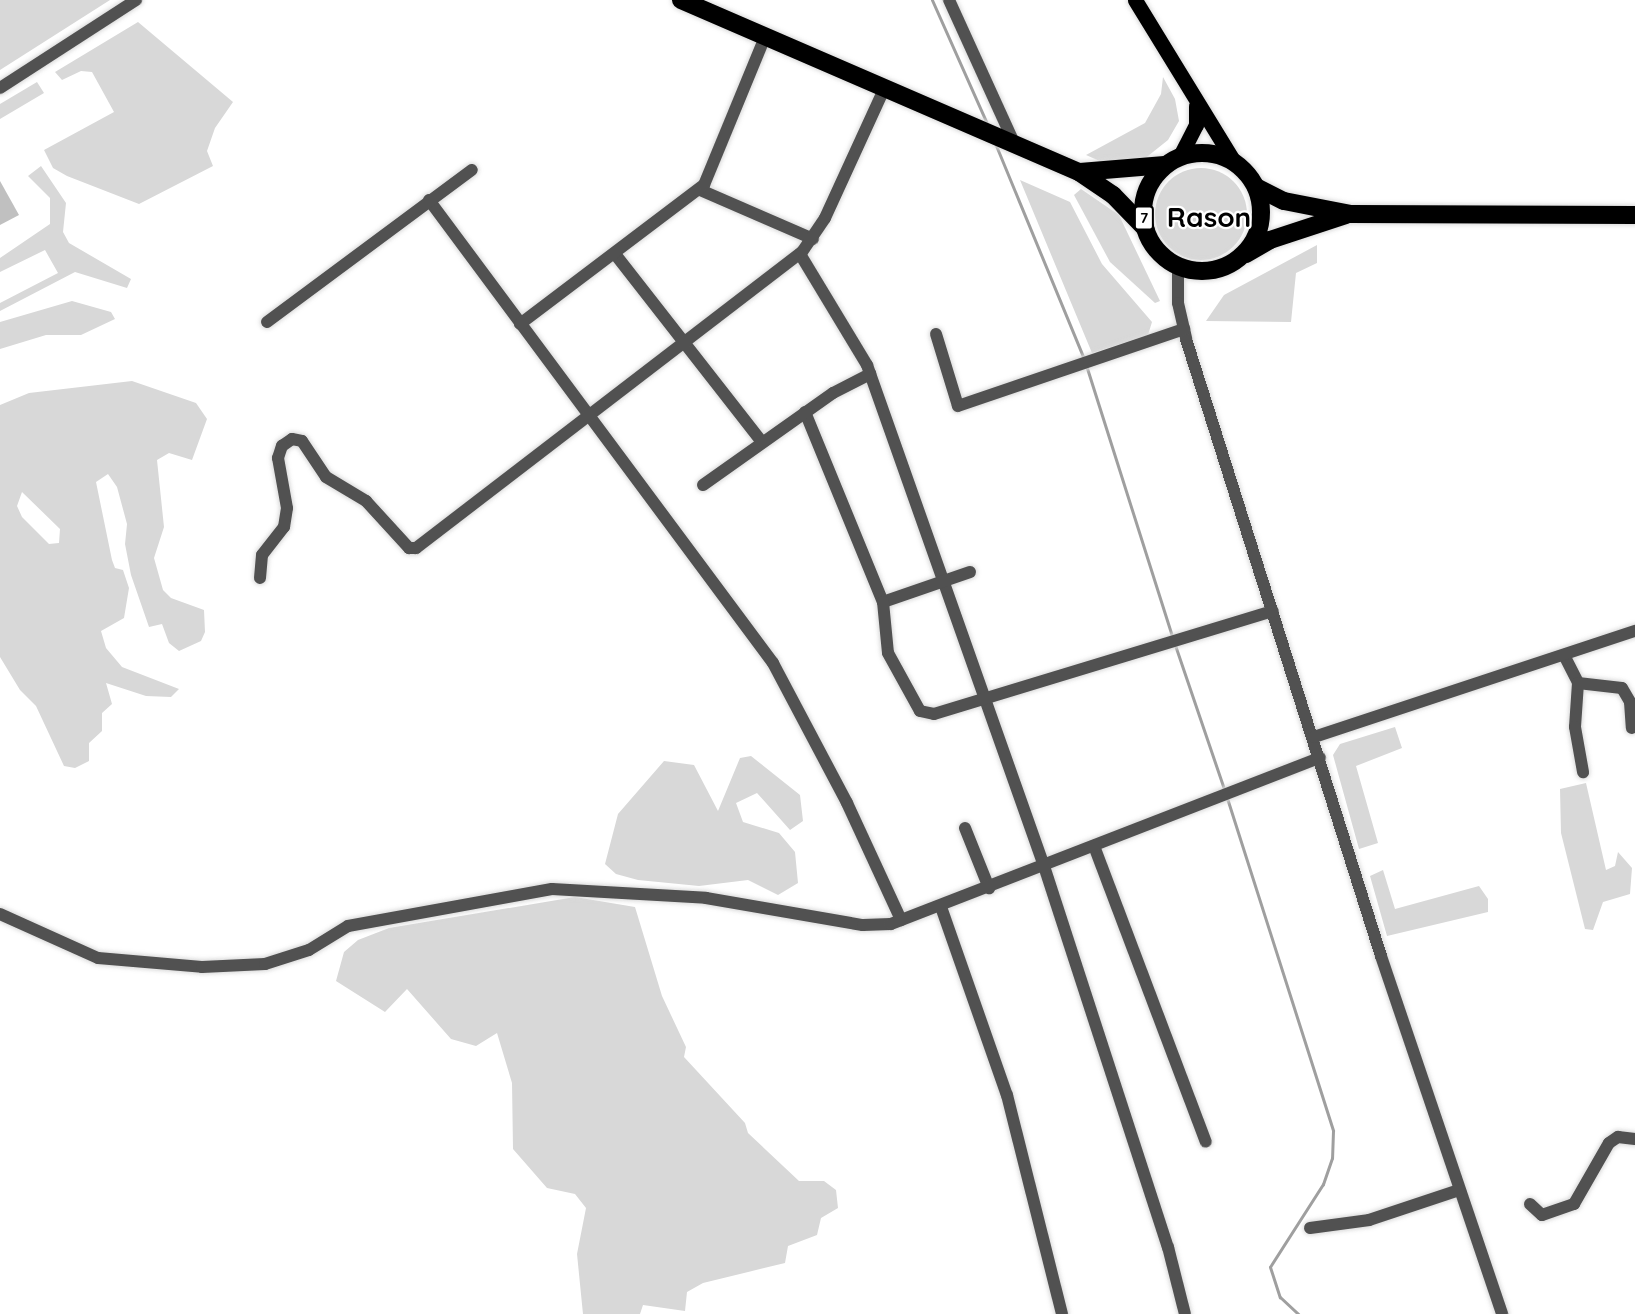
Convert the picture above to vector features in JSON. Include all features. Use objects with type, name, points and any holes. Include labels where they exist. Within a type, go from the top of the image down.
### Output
[{"type":"highway","name":"7","points":[[681,0],[1079,172],[1113,195],[1146,230],[1159,251],[1178,266]]},
{"type":"highway","name":"7","points":[[1079,172],[1172,161],[1198,152],[1233,160]]},
{"type":"highway","points":[[1233,160],[1256,187],[1284,201],[1350,214],[1635,215]]},
{"type":"highway","name":"7","points":[[1146,230],[1146,194],[1172,161]]},
{"type":"highway","points":[[1241,257],[1260,225],[1256,187]]},
{"type":"highway","points":[[1178,266],[1211,270],[1241,257],[1270,240],[1350,214]]},
{"type":"main road","points":[[1135,0],[1196,106],[1233,160]]},
{"type":"main road","points":[[1172,161],[1196,125],[1196,106]]},
{"type":"street","points":[[0,88],[136,0]]},
{"type":"street","points":[[949,0],[1009,143]]},
{"type":"street","points":[[520,324],[700,190],[714,169],[765,37]]},
{"type":"street","points":[[260,578],[262,555],[284,527],[287,508],[278,458],[282,446],[292,439],[302,441],[340,489],[366,501],[409,548],[416,548],[800,254],[813,239],[884,89]]},
{"type":"street","points":[[267,322],[472,170]]},
{"type":"street","points":[[700,190],[813,239]]},
{"type":"street","points":[[429,200],[520,324],[591,414],[773,663],[901,920]]},
{"type":"street","points":[[615,254],[761,441]]},
{"type":"street","points":[[800,254],[856,340],[870,374],[942,583],[1044,866],[1185,1314]]},
{"type":"street","points":[[1178,266],[1178,303],[1184,329],[1459,1190],[1502,1314]]},
{"type":"street","points":[[936,334],[958,406],[1077,369],[1184,329]]},
{"type":"street","points":[[704,484],[761,441],[870,374]]},
{"type":"street","points":[[805,412],[883,602],[888,653],[920,711],[934,714],[1273,611]]},
{"type":"street","points":[[883,602],[970,572]]},
{"type":"street","points":[[1314,737],[1565,657],[1635,631]]},
{"type":"street","points":[[1565,657],[1578,683],[1575,727],[1582,772]]},
{"type":"street","points":[[1578,683],[1622,688],[1630,702],[1632,728]]},
{"type":"street","points":[[0,914],[98,958],[202,967],[288,958],[348,926],[572,889],[728,900],[863,925],[901,920],[941,907],[1218,796],[1320,758]]},
{"type":"street","points":[[965,828],[989,888]]},
{"type":"street","points":[[1094,846],[1206,1142]]},
{"type":"street","points":[[941,907],[1007,1095],[1062,1314]]},
{"type":"street","points":[[1530,1204],[1542,1215],[1566,1209],[1574,1204],[1609,1143],[1618,1137],[1635,1139]]},
{"type":"street","points":[[1310,1228],[1369,1220],[1459,1190]]},
{"type":"shaded area","points":[[0,0],[110,0],[0,70]]},
{"type":"shaded area","points":[[138,22],[233,102],[215,128],[207,151],[213,166],[139,204],[67,176],[53,168],[44,150],[114,112],[92,72],[81,71],[62,80],[55,72]]},
{"type":"shaded area","points":[[1163,77],[1175,99],[1179,121],[1168,140],[1143,160],[1102,162],[1086,155],[1145,123],[1161,94]]},
{"type":"shaded area","points":[[37,82],[44,93],[0,119],[0,104]]},
{"type":"shaded area","points":[[41,166],[66,203],[63,232],[69,243],[131,279],[127,288],[75,272],[0,311],[0,303],[58,273],[45,250],[0,272],[0,258],[50,224],[50,198],[28,176]]},
{"type":"shaded area","points":[[1201,168],[1218,172],[1233,182],[1243,197],[1247,214],[1243,231],[1233,246],[1218,256],[1201,260],[1184,256],[1169,246],[1159,231],[1155,214],[1159,197],[1169,182],[1184,172]]},
{"type":"shaded area","points":[[1020,180],[1070,202],[1102,264],[1152,322],[1148,335],[1092,353]]},
{"type":"shaded area","points":[[1081,189],[1119,215],[1160,301],[1155,303],[1110,262],[1074,195]]},
{"type":"shaded area","points":[[1317,245],[1317,263],[1296,273],[1291,322],[1206,321],[1224,295]]},
{"type":"shaded area","points":[[72,301],[111,312],[115,319],[81,335],[46,335],[0,349],[0,322]]},
{"type":"shaded area","points":[[132,381],[196,403],[207,419],[192,460],[169,453],[157,460],[164,527],[154,558],[163,590],[171,598],[204,610],[205,632],[201,641],[179,651],[169,643],[162,624],[149,627],[131,575],[125,544],[127,524],[117,487],[108,474],[96,482],[112,560],[115,568],[123,570],[129,588],[124,618],[101,631],[106,648],[122,667],[179,689],[171,697],[146,696],[106,683],[112,704],[102,713],[102,731],[89,743],[89,761],[75,768],[64,766],[36,706],[20,690],[0,657],[0,405],[29,393]],"holes":[[[22,492],[60,529],[59,543],[49,544],[22,517],[17,506]]]},
{"type":"shaded area","points":[[1395,727],[1402,748],[1356,766],[1378,843],[1359,849],[1333,755],[1340,744]]},
{"type":"shaded area","points":[[751,756],[800,795],[803,821],[790,830],[757,793],[736,803],[743,822],[779,833],[795,852],[798,883],[778,895],[748,880],[699,886],[638,880],[616,874],[605,864],[618,814],[664,761],[694,765],[718,811],[740,758]]},
{"type":"shaded area","points":[[1586,783],[1606,870],[1615,866],[1618,852],[1632,868],[1630,894],[1603,902],[1593,930],[1585,929],[1561,833],[1560,789]]},
{"type":"shaded area","points":[[1383,870],[1395,909],[1479,886],[1488,899],[1488,912],[1387,936],[1370,876]]},
{"type":"shaded area","points":[[575,897],[635,907],[662,996],[686,1047],[684,1057],[745,1123],[748,1133],[799,1181],[824,1181],[836,1190],[838,1208],[821,1218],[817,1235],[788,1246],[785,1263],[703,1283],[687,1292],[685,1311],[643,1305],[640,1314],[583,1314],[577,1254],[586,1208],[575,1194],[547,1188],[513,1149],[512,1083],[497,1033],[476,1046],[451,1039],[407,989],[385,1012],[336,981],[344,952],[358,940],[389,928]]},
{"type":"building","points":[[0,181],[19,215],[0,225]]},
{"type":"waterway","points":[[932,0],[988,126]]},
{"type":"waterway","points":[[995,143],[1084,359]]},
{"type":"waterway","points":[[1086,365],[1173,639]]},
{"type":"waterway","points":[[1175,645],[1225,792]]},
{"type":"waterway","points":[[1227,798],[1333,1131],[1332,1158],[1323,1184],[1270,1267],[1280,1297],[1298,1314]]},
{"type":"district","name":"Rason","points":[[1209,217]]}]
